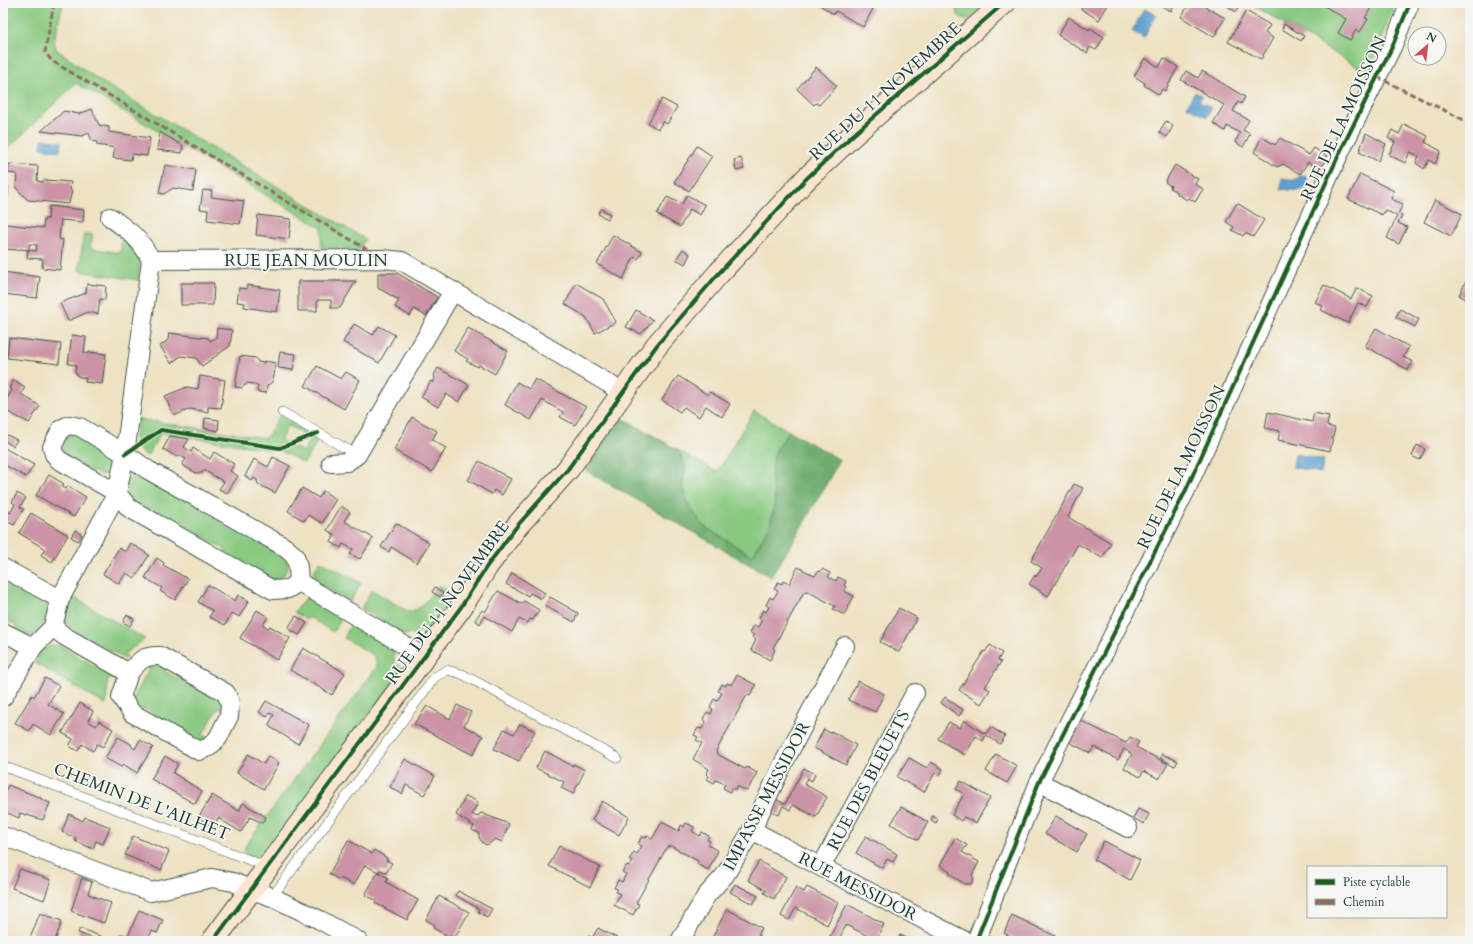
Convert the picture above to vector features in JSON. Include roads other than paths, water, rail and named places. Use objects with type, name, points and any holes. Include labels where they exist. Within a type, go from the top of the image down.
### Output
[{"type":"street","name":"RUE DU 11 NOVEMBRE","points":[[213,941],[461,607],[487,566],[517,526],[568,469],[657,345],[719,273],[806,180],[853,135],[1004,3]]},
{"type":"street","name":"RUE DE LA MOISSON","points":[[976,941],[1039,782],[1185,492],[1340,152],[1392,47],[1410,3]]},
{"type":"street","points":[[3,697],[33,647],[53,627],[60,599],[117,494],[125,454],[151,260],[132,233],[110,217]]},
{"type":"street","name":"RUE JEAN MOULIN","points":[[151,260],[383,259],[402,261],[611,385],[621,395]]},
{"type":"street","points":[[332,463],[347,462],[357,455],[453,291]]},
{"type":"street","points":[[69,425],[80,427],[125,454],[148,470],[283,546],[295,556],[298,567],[299,582],[288,589],[273,590],[129,508],[117,494],[59,460],[54,454],[52,447],[61,429],[69,425]]},
{"type":"street","points":[[3,568],[60,599]]},
{"type":"street","points":[[299,582],[424,657]]},
{"type":"street","points":[[53,627],[64,636],[129,673]]},
{"type":"street","points":[[3,632],[33,647]]},
{"type":"street","name":"IMPASSE MESSIDOR","points":[[680,941],[706,896],[725,875],[752,830],[782,766],[845,646]]},
{"type":"street","points":[[151,655],[160,656],[226,693],[230,703],[229,716],[218,738],[209,747],[199,750],[132,713],[121,697],[129,673],[139,660],[151,655]]},
{"type":"street","name":"RUE DES BLEUETS","points":[[821,867],[915,693]]},
{"type":"street","points":[[1039,782],[1128,828]]},
{"type":"street","name":"RUE MESSIDOR","points":[[752,830],[965,941]]},
{"type":"street","points":[[3,836],[151,892],[212,878],[233,882],[272,897],[320,920],[358,941]]},
{"type":"lane","points":[[282,412],[357,455]]},
{"type":"lane","name":"RUE DU 11 NOVEMBRE","points":[[272,897],[435,677],[447,670],[462,674],[617,758]]},
{"type":"lane","name":"CHEMIN DE L'AILHET","points":[[3,766],[268,867]]},
{"type":"water","points":[[1144,9],[1156,15],[1144,38],[1132,31]]},
{"type":"water","points":[[1195,92],[1202,96],[1199,101],[1212,108],[1207,117],[1187,106]]},
{"type":"water","points":[[42,139],[62,142],[60,151],[41,148]]},
{"type":"water","points":[[1304,175],[1307,176],[1308,182],[1304,189],[1281,189],[1282,178],[1295,180]]},
{"type":"water","points":[[3,186],[9,187],[7,202],[3,201]]},
{"type":"water","points":[[1295,454],[1324,460],[1321,473],[1293,467]]}]
